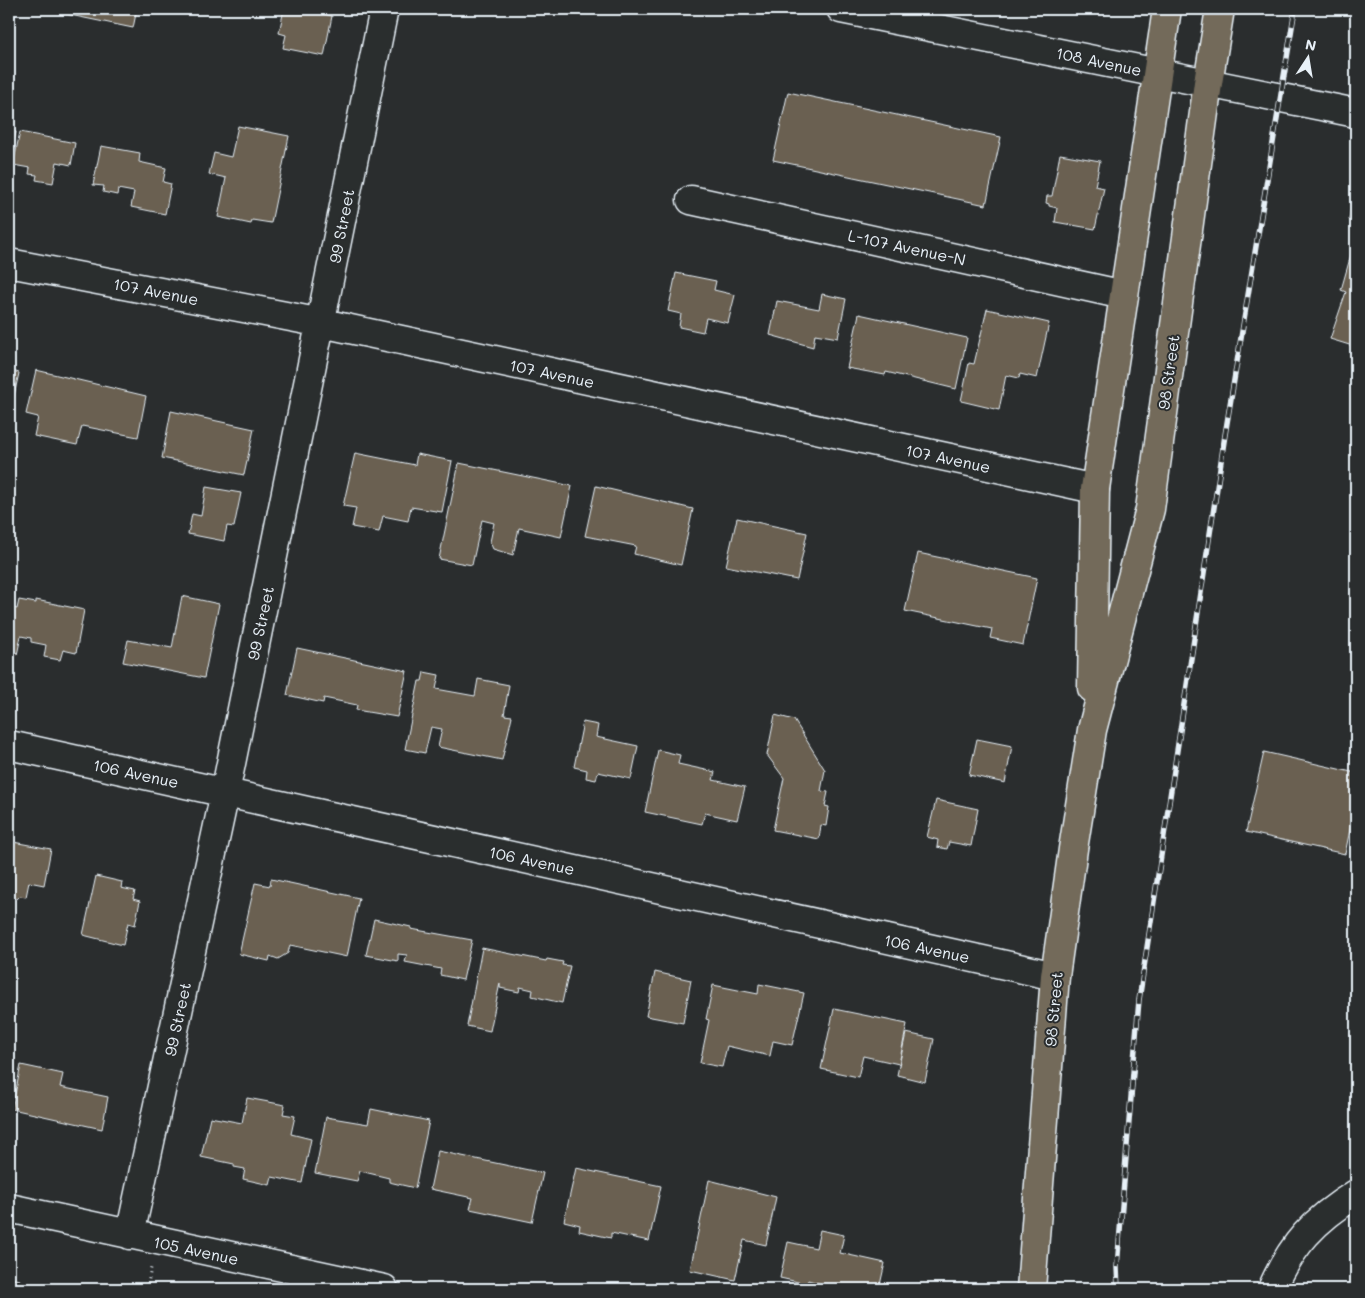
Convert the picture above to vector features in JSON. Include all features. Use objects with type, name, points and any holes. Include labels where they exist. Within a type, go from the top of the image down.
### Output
[{"type":"main road","name":"98 Street","points":[[1092,730],[1095,490],[1167,9]]},
{"type":"main road","name":"98 Street","points":[[1031,1289],[1055,976],[1092,730],[1150,509],[1208,83],[1220,9]]},
{"type":"street","name":"99 Street","points":[[130,1236],[225,793],[322,323],[384,9]]},
{"type":"street","name":"108 Avenue","points":[[841,9],[1356,114]]},
{"type":"street","name":"L-107 Avenue-N","points":[[691,200],[1124,294]]},
{"type":"street","name":"107 Avenue","points":[[9,263],[322,323],[1095,490]]},
{"type":"street","name":"106 Avenue","points":[[9,745],[1055,976]]},
{"type":"street","points":[[1272,1289],[1303,1235],[1331,1210],[1356,1194]]},
{"type":"street","name":"105 Avenue","points":[[9,1208],[130,1236],[384,1289]]},
{"type":"building","points":[[41,9],[137,9],[133,28]]},
{"type":"building","points":[[284,9],[325,9],[324,14],[332,16],[324,56],[283,48],[286,35],[279,33]]},
{"type":"building","points":[[788,92],[1001,137],[986,205],[773,160]]},
{"type":"building","points":[[238,126],[289,136],[271,223],[252,220],[251,224],[218,217],[226,178],[209,174],[214,153],[231,157]]},
{"type":"building","points":[[9,131],[16,132],[9,164]]},
{"type":"building","points":[[20,132],[75,143],[71,165],[57,162],[53,183],[36,180],[37,175],[29,174],[30,168],[13,165]]},
{"type":"building","points":[[101,146],[140,153],[139,162],[166,168],[163,182],[171,184],[165,214],[131,207],[134,192],[118,189],[117,195],[103,192],[104,186],[93,185]]},
{"type":"building","points":[[1060,154],[1100,161],[1095,186],[1104,188],[1095,229],[1055,222],[1057,208],[1046,203],[1047,196],[1052,196]]},
{"type":"building","points":[[1356,179],[1356,221],[1349,220]]},
{"type":"building","points":[[1356,237],[1356,347],[1330,339],[1346,292],[1341,290]]},
{"type":"building","points":[[676,273],[716,281],[714,290],[735,295],[728,323],[706,318],[703,332],[679,327],[681,314],[668,311]]},
{"type":"building","points":[[822,294],[846,299],[838,338],[815,334],[813,347],[770,335],[777,301],[819,309]]},
{"type":"building","points":[[987,309],[1049,323],[1037,378],[1020,374],[1019,378],[1006,375],[999,410],[961,401],[969,363],[974,364]]},
{"type":"building","points":[[859,314],[967,338],[956,389],[886,372],[885,375],[847,368]]},
{"type":"building","points":[[9,370],[19,373],[10,414],[9,414]]},
{"type":"building","points":[[36,370],[146,396],[138,437],[82,426],[77,445],[34,436],[38,417],[26,414]]},
{"type":"building","points":[[171,411],[254,429],[244,475],[162,458]]},
{"type":"building","points":[[355,453],[415,465],[417,454],[452,461],[442,512],[411,507],[408,521],[383,516],[379,532],[352,527],[356,508],[343,506]]},
{"type":"building","points":[[459,463],[572,486],[561,537],[519,528],[513,555],[493,549],[490,542],[494,523],[482,520],[472,565],[439,559]]},
{"type":"building","points":[[596,486],[693,509],[681,565],[634,554],[636,546],[585,536]]},
{"type":"building","points":[[206,487],[241,493],[234,527],[227,526],[224,541],[188,534],[192,514],[201,516]]},
{"type":"building","points":[[737,518],[807,533],[797,580],[726,566]]},
{"type":"building","points":[[918,553],[1037,578],[1023,645],[990,638],[992,629],[905,611]]},
{"type":"building","points":[[182,596],[219,604],[204,678],[123,662],[128,640],[172,648]]},
{"type":"building","points":[[19,600],[36,603],[36,600],[84,610],[76,653],[63,650],[60,660],[44,657],[46,645],[31,642],[31,638],[21,636],[17,655],[9,653],[9,607],[17,609]]},
{"type":"building","points":[[297,648],[407,671],[397,717],[356,710],[357,705],[324,698],[323,703],[287,695]]},
{"type":"building","points":[[424,672],[439,675],[436,689],[475,696],[478,679],[509,685],[504,715],[512,716],[502,760],[438,747],[442,729],[431,727],[425,753],[405,749],[419,681],[422,681]]},
{"type":"building","points":[[775,715],[794,720],[825,770],[821,791],[828,792],[825,806],[829,807],[826,826],[821,825],[819,839],[773,830],[784,778],[767,755]]},
{"type":"building","points":[[583,722],[598,725],[596,737],[638,746],[631,779],[598,772],[596,780],[586,778],[587,770],[574,767]]},
{"type":"building","points":[[977,739],[1012,746],[1005,783],[969,775]]},
{"type":"building","points":[[658,750],[680,755],[678,764],[715,772],[713,780],[745,787],[737,820],[705,813],[702,824],[645,812]]},
{"type":"building","points":[[1264,752],[1356,773],[1356,800],[1345,854],[1246,832]]},
{"type":"building","points":[[936,800],[978,809],[971,846],[949,842],[947,849],[937,847],[938,840],[927,837]]},
{"type":"building","points":[[13,842],[51,849],[44,885],[29,882],[26,897],[20,896],[17,899],[9,896],[9,862]]},
{"type":"building","points":[[96,876],[122,882],[121,888],[135,891],[133,899],[140,901],[135,925],[128,923],[123,945],[83,935]]},
{"type":"building","points":[[271,879],[359,898],[347,957],[290,945],[288,953],[278,959],[270,956],[269,961],[239,954],[255,883],[270,886]]},
{"type":"building","points":[[374,919],[411,927],[411,929],[472,940],[463,980],[440,975],[441,969],[405,962],[407,955],[398,954],[398,961],[366,955]]},
{"type":"building","points":[[482,948],[546,961],[547,959],[563,962],[562,965],[570,966],[562,1003],[532,996],[533,990],[520,987],[519,992],[500,988],[500,983],[490,1031],[467,1026]]},
{"type":"building","points":[[655,972],[691,980],[683,1023],[646,1016]]},
{"type":"building","points":[[759,984],[804,993],[792,1045],[773,1041],[770,1056],[727,1046],[722,1067],[700,1063],[709,1020],[706,1019],[713,985],[758,994]]},
{"type":"building","points":[[834,1009],[907,1024],[899,1064],[863,1056],[858,1077],[821,1069]]},
{"type":"building","points":[[906,1033],[934,1039],[925,1082],[897,1075]]},
{"type":"building","points":[[21,1065],[63,1074],[60,1087],[108,1097],[102,1129],[12,1109]]},
{"type":"building","points":[[247,1098],[285,1105],[283,1114],[295,1116],[291,1134],[311,1139],[302,1183],[272,1177],[270,1185],[243,1179],[245,1169],[234,1167],[234,1164],[201,1157],[210,1117],[242,1123]]},
{"type":"building","points":[[371,1109],[429,1121],[415,1188],[389,1182],[389,1178],[360,1171],[357,1181],[315,1173],[326,1117],[368,1124]]},
{"type":"building","points":[[438,1151],[543,1173],[532,1222],[470,1209],[473,1198],[430,1189]]},
{"type":"building","points":[[576,1168],[661,1186],[649,1241],[611,1233],[611,1238],[579,1231],[580,1225],[564,1221]]},
{"type":"building","points":[[709,1180],[776,1197],[766,1245],[744,1240],[735,1280],[690,1270]]},
{"type":"building","points":[[820,1230],[844,1235],[840,1253],[885,1263],[879,1289],[839,1289],[808,1280],[807,1284],[780,1278],[788,1242],[816,1248]]},
{"type":"building","points":[[9,1278],[20,1280],[19,1286],[34,1289],[9,1289]]},
{"type":"railway","points":[[1118,1289],[1117,1267],[1139,1000],[1225,435],[1295,9]]}]
